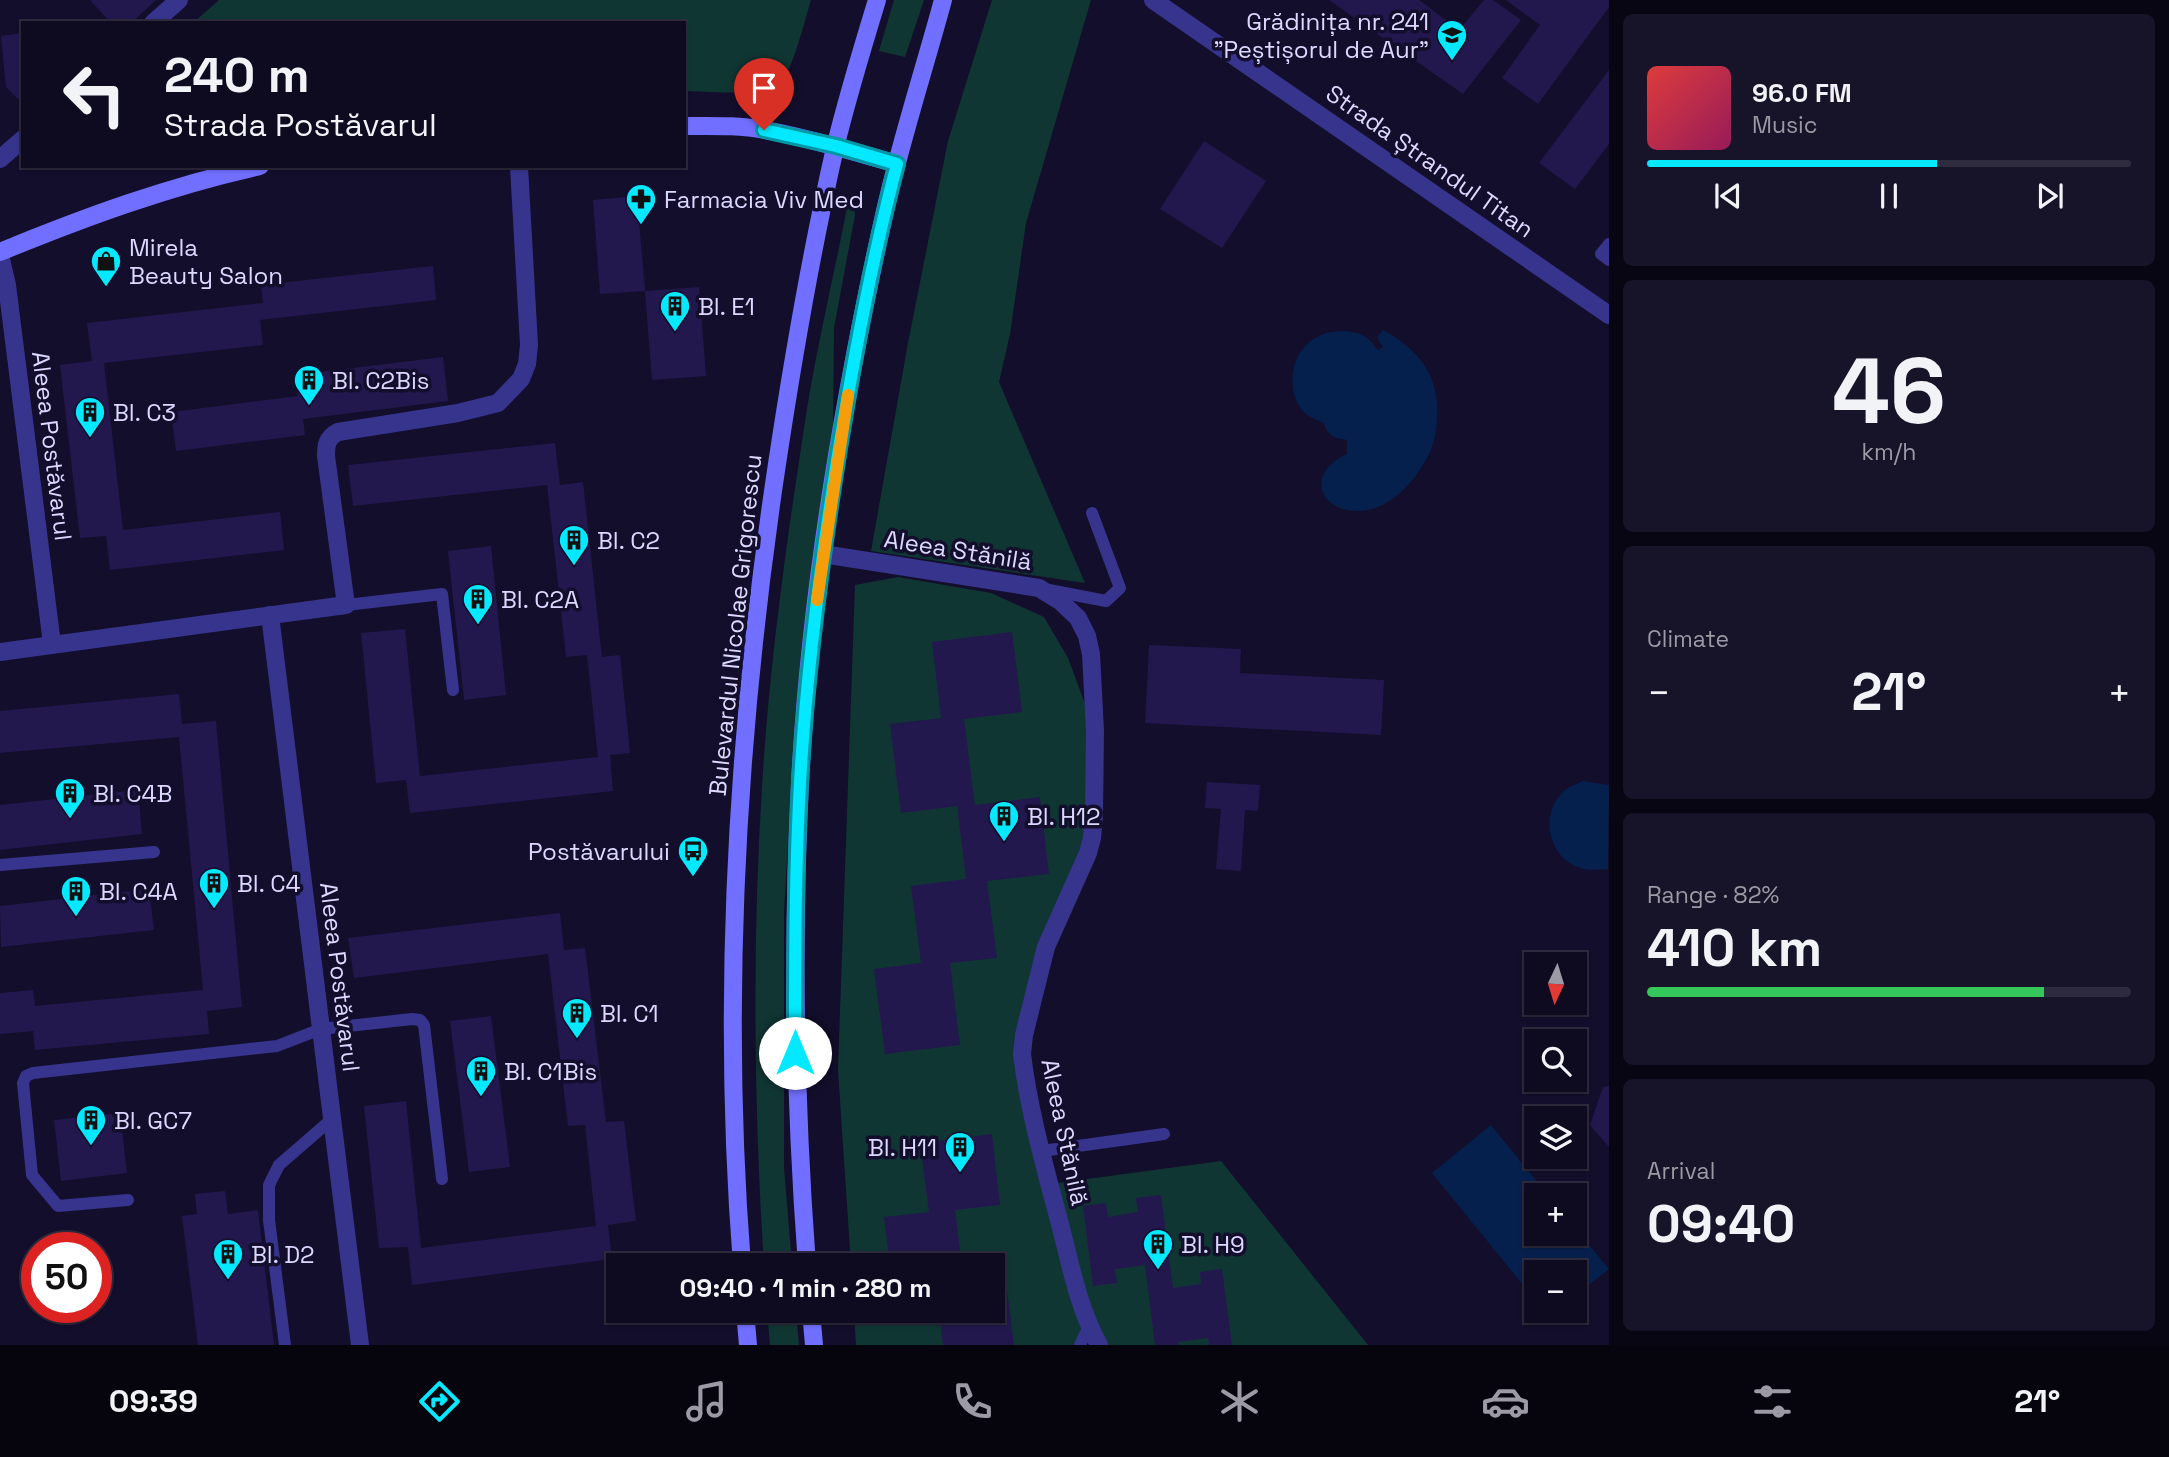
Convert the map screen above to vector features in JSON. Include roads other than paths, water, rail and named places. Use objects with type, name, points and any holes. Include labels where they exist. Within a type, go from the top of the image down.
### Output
[{"type":"main road","name":"Bulevardul Nicolae Grigorescu","points":[[741,1253],[734,1122],[733,1020],[741,775],[762,570],[786,401],[807,284],[836,146],[877,0]]},
{"type":"main road","points":[[806,1253],[795,1053],[796,885],[806,698],[823,554],[849,386],[886,208],[943,0]]},
{"type":"main road","points":[[686,126],[764,130],[836,146],[897,164]]},
{"type":"main road","points":[[0,253],[107,210],[180,186],[252,168]]},
{"type":"main road","points":[[746,1323],[748,1345]]},
{"type":"main road","points":[[812,1323],[814,1345]]},
{"type":"street","points":[[155,21],[179,0]]},
{"type":"street","name":"Strada Ștrandul Titan","points":[[1153,0],[1609,315]]},
{"type":"street","points":[[0,159],[21,141]]},
{"type":"street","points":[[0,652],[346,605],[326,456],[326,443],[330,436],[338,432],[458,413],[498,403],[521,379],[527,364],[519,168]]},
{"type":"street","name":"Aleea Postăvarul","points":[[0,253],[7,285],[52,644]]},
{"type":"street","name":"Aleea Stănilă","points":[[823,554],[1039,588],[1060,601],[1078,618],[1087,636],[1091,654],[1095,732],[1092,838],[1082,870],[1046,947],[1024,1035],[1022,1054],[1042,1151],[1079,1299],[1088,1326],[1100,1345]]},
{"type":"street","name":"Aleea Postăvarul","points":[[270,615],[360,1345]]},
{"type":"lane","points":[[1609,244],[1601,254],[1609,260]]},
{"type":"lane","points":[[1039,588],[1106,601],[1120,588],[1092,513]]},
{"type":"lane","points":[[346,605],[442,594],[453,690]]},
{"type":"lane","points":[[0,865],[154,852]]},
{"type":"lane","points":[[128,1199],[58,1206],[32,1175],[23,1083],[26,1076],[33,1073],[277,1045],[321,1029],[420,1020],[424,1026],[442,1179]]},
{"type":"lane","points":[[285,1345],[269,1220],[269,1185],[279,1165],[332,1119]]},
{"type":"lane","points":[[1042,1151],[1164,1134]]},
{"type":"lane","points":[[1080,1345],[1088,1326]]},
{"type":"water","points":[[1383,330],[1406,345],[1423,363],[1429,374],[1437,399],[1436,433],[1432,448],[1420,470],[1392,499],[1370,509],[1350,511],[1334,505],[1324,494],[1322,481],[1329,467],[1347,454],[1347,440],[1332,436],[1324,423],[1307,415],[1299,405],[1293,386],[1294,366],[1304,348],[1324,334],[1354,332],[1368,339],[1378,350],[1383,347],[1377,337]]},
{"type":"water","points":[[1583,781],[1609,785],[1608,869],[1595,870],[1575,866],[1557,851],[1552,840],[1550,817],[1553,806],[1568,788]]},
{"type":"water","points":[[1491,1125],[1524,1169],[1538,1183],[1524,1183],[1524,1246],[1587,1246],[1587,1242],[1609,1269],[1587,1286],[1587,1260],[1524,1260],[1524,1286],[1432,1173]]},
{"type":"place","name":"Grădinița nr. 241 \"Peștișorul de Aur\"","points":[[1452,62]]},
{"type":"place","name":"Farmacia Viv Med","points":[[641,226]]},
{"type":"place","name":"Mirela Beauty Salon","points":[[106,288]]},
{"type":"place","name":"Bl. E1","points":[[675,333]]},
{"type":"place","name":"Bl. C2Bis","points":[[309,407]]},
{"type":"place","name":"Bl. C3","points":[[90,439]]},
{"type":"place","name":"Bl. C2","points":[[574,567]]},
{"type":"place","name":"Bl. C2A","points":[[478,626]]},
{"type":"place","name":"Bl. C4B","points":[[70,820]]},
{"type":"place","name":"Bl. H12","points":[[1004,843]]},
{"type":"place","name":"Postăvarului","points":[[693,878]]},
{"type":"place","name":"Bl. C4","points":[[214,910]]},
{"type":"place","name":"Bl. C4A","points":[[76,918]]},
{"type":"place","name":"Bl. C1","points":[[577,1040]]},
{"type":"place","name":"Bl. C1Bis","points":[[481,1098]]},
{"type":"place","name":"Bl. GC7","points":[[91,1147]]},
{"type":"place","name":"Bl. H11","points":[[960,1174]]},
{"type":"place","name":"Bl. H9","points":[[1158,1271]]},
{"type":"place","name":"Bl. D2","points":[[228,1281]]}]
